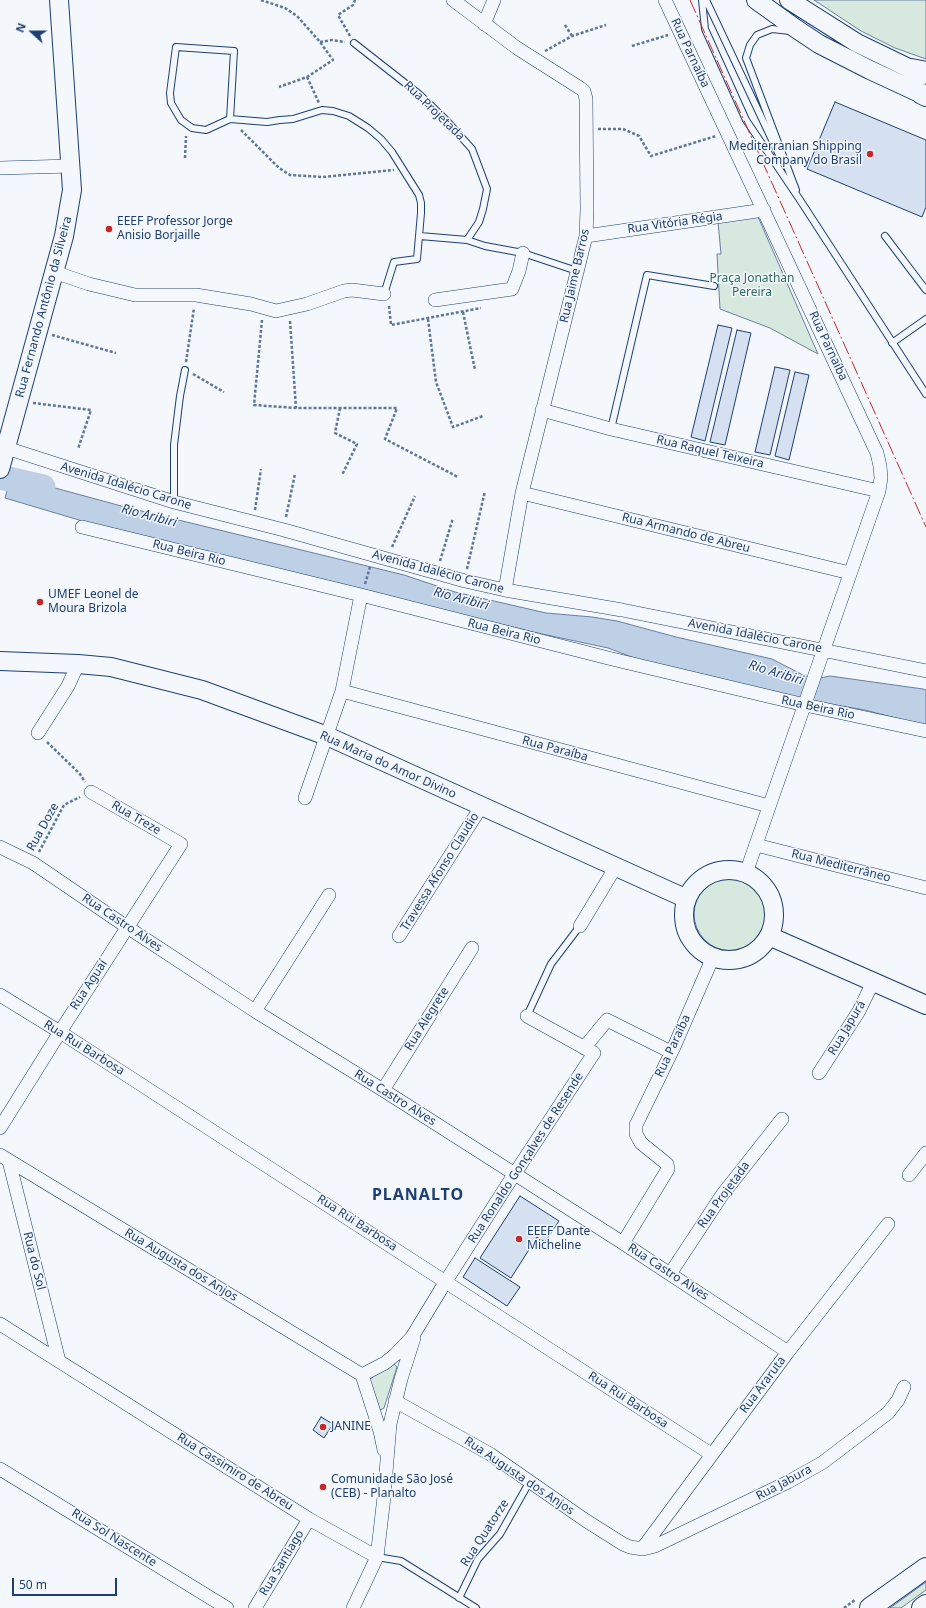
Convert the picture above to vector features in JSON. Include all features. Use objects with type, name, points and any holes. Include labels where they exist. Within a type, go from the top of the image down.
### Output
[{"type":"main road","points":[[870,1608],[926,1568]]},
{"type":"main road","points":[[922,1608],[926,1605]]},
{"type":"street","name":"Rua Fernando Antônio da Silveira","points":[[0,468],[3,448],[19,401],[64,236],[72,190],[59,0]]},
{"type":"street","name":"Rua Jaime Barros","points":[[453,0],[533,59],[584,91],[586,99],[586,236],[522,493],[505,590]]},
{"type":"street","points":[[484,24],[494,0]]},
{"type":"street","name":"Rua Parnaíba","points":[[665,0],[877,453],[881,478],[879,491],[805,703]]},
{"type":"street","points":[[756,0],[800,32],[845,58],[923,84]]},
{"type":"street","points":[[789,0],[923,84]]},
{"type":"street","points":[[0,168],[71,166]]},
{"type":"street","name":"Rua Vitória Régia","points":[[586,236],[764,210]]},
{"type":"street","points":[[435,300],[512,289],[519,271],[523,253]]},
{"type":"street","points":[[54,272],[89,284],[135,295],[196,295],[238,302],[276,311],[289,309],[344,291],[352,290],[384,294]]},
{"type":"street","name":"Rua Raquel Teixeira","points":[[542,410],[611,429],[879,491]]},
{"type":"street","name":"Avenida Idalécio Carone","points":[[3,448],[174,502],[284,530],[465,581],[505,590],[622,610],[926,670]]},
{"type":"street","name":"Rua Armando de Abreu","points":[[522,493],[850,573]]},
{"type":"street","name":"Rua Beira Rio","points":[[82,527],[362,593],[612,659],[926,731]]},
{"type":"street","points":[[305,798],[342,691],[362,593]]},
{"type":"street","name":"Rua Maria do Amor Divino","points":[[0,661],[78,664],[111,667],[202,690],[327,736],[687,900]]},
{"type":"street","points":[[38,733],[68,686],[78,664]]},
{"type":"street","name":"Rua Paraíba","points":[[342,691],[769,806]]},
{"type":"street","points":[[746,873],[805,703]]},
{"type":"street","name":"Rua Treze","points":[[91,792],[181,844]]},
{"type":"street","name":"Travessa Afonso Claudio","points":[[399,936],[481,807]]},
{"type":"street","name":"Rua Aguaí","points":[[0,1128],[181,844]]},
{"type":"street","name":"Rua Mediterrâneo","points":[[756,845],[926,888]]},
{"type":"street","name":"Rua Castro Alves","points":[[0,847],[33,863],[255,1012],[383,1090],[623,1243],[788,1352]]},
{"type":"street","points":[[580,926],[615,868]]},
{"type":"street","points":[[728,870],[746,873],[760,882],[769,895],[772,903],[774,920],[769,936],[759,949],[745,957],[729,960],[713,957],[698,948],[688,934],[684,917],[687,900],[696,884],[711,874],[728,870]]},
{"type":"street","points":[[255,1012],[330,895]]},
{"type":"street","points":[[769,936],[926,1005]]},
{"type":"street","name":"Rua Alegrete","points":[[383,1090],[472,948]]},
{"type":"street","name":"Rua Paraíba","points":[[623,1243],[668,1169],[667,1164],[641,1143],[636,1134],[638,1121],[671,1052],[713,957]]},
{"type":"street","name":"Rua Japurá","points":[[819,1073],[859,1011],[873,982]]},
{"type":"street","name":"Rua Rui Barbosa","points":[[0,996],[60,1032],[711,1454]]},
{"type":"street","points":[[527,1016],[584,1048],[607,1020],[671,1052]]},
{"type":"street","name":"Rua Ronaldo Gonçalves de Resende","points":[[386,1470],[381,1438],[362,1375],[385,1363],[395,1355],[419,1327],[446,1281],[514,1174],[594,1053],[584,1048]]},
{"type":"street","name":"Rua Projetada","points":[[670,1274],[722,1195],[782,1119]]},
{"type":"street","points":[[910,1175],[926,1153]]},
{"type":"street","name":"Rua do Sol","points":[[3,1161],[59,1361]]},
{"type":"street","name":"Rua Augusta dos Anjos","points":[[3,1161],[362,1375]]},
{"type":"street","name":"Rua Araruta","points":[[642,1548],[788,1352],[888,1224]]},
{"type":"street","name":"Rua Cassimiro de Abreu","points":[[0,1324],[309,1519],[377,1557]]},
{"type":"street","name":"Rua Ronaldo Gonçalves de Resende","points":[[354,1608],[377,1557],[392,1417],[406,1363],[419,1327]]},
{"type":"street","points":[[395,1355],[398,1354],[404,1358],[406,1363]]},
{"type":"street","name":"Rua Jabura","points":[[642,1548],[655,1546],[788,1482],[816,1466],[888,1414],[898,1400],[904,1387]]},
{"type":"street","name":"Rua Augusta dos Anjos","points":[[395,1401],[465,1439],[530,1481],[602,1532],[630,1547],[642,1548]]},
{"type":"street","points":[[374,1412],[375,1416],[382,1420],[392,1417]]},
{"type":"street","name":"Rua Sol Nascente","points":[[0,1468],[227,1608]]},
{"type":"street","name":"Rua Santiago","points":[[255,1608],[309,1519]]},
{"type":"lane","points":[[702,0],[705,29],[746,120],[800,200],[926,394]]},
{"type":"lane","points":[[706,0],[800,200]]},
{"type":"lane","points":[[800,32],[772,29],[757,35],[750,45],[746,58],[800,200]]},
{"type":"lane","name":"Rua Projetada","points":[[354,43],[419,94],[446,120],[472,150],[487,189],[483,209],[478,222],[467,240]]},
{"type":"lane","points":[[230,119],[234,51],[176,47],[171,98],[177,115],[187,125],[198,130],[206,130],[230,119],[267,122],[293,119],[322,110],[341,113],[368,128],[387,145],[419,195],[421,203],[420,236],[417,259],[394,262],[384,294]]},
{"type":"lane","points":[[420,236],[467,240],[485,246],[523,253],[577,271]]},
{"type":"lane","points":[[886,236],[926,290]]},
{"type":"lane","points":[[611,429],[647,275],[714,286]]},
{"type":"lane","points":[[892,343],[926,319]]},
{"type":"lane","points":[[174,502],[174,444],[185,370]]},
{"type":"lane","points":[[527,1016],[551,964],[580,926]]},
{"type":"lane","name":"Rua Quatorze","points":[[459,1598],[478,1560],[500,1534],[530,1481]]},
{"type":"lane","name":"Rua Cassimiro de Abreu","points":[[377,1557],[401,1561],[476,1608]]},
{"type":"path","points":[[261,0],[285,8],[294,14],[320,42],[333,60],[307,77],[279,87]]},
{"type":"path","points":[[354,43],[338,15],[353,5],[355,0]]},
{"type":"path","points":[[565,25],[572,36]]},
{"type":"path","points":[[533,59],[572,36],[606,25]]},
{"type":"path","points":[[632,46],[680,30]]},
{"type":"path","points":[[320,42],[332,40],[354,43]]},
{"type":"path","points":[[307,77],[322,110]]},
{"type":"path","points":[[230,119],[279,168],[290,175],[323,177],[402,169]]},
{"type":"path","points":[[185,158],[187,125]]},
{"type":"path","points":[[586,129],[623,129],[638,136],[651,156],[728,132]]},
{"type":"path","points":[[196,295],[185,370],[224,392]]},
{"type":"path","points":[[263,307],[254,405],[296,408],[397,408],[385,439],[458,477]]},
{"type":"path","points":[[289,309],[296,408]]},
{"type":"path","points":[[463,312],[475,370]]},
{"type":"path","points":[[428,318],[436,382],[453,427],[483,416]]},
{"type":"path","points":[[38,331],[116,353]]},
{"type":"path","points":[[19,401],[91,410],[78,449]]},
{"type":"path","points":[[340,408],[335,433],[356,444],[342,475]]},
{"type":"path","points":[[262,469],[254,513],[264,515],[262,525]]},
{"type":"path","points":[[284,530],[295,474]]},
{"type":"path","points":[[465,581],[485,491]]},
{"type":"path","points":[[387,558],[415,496]]},
{"type":"path","points":[[436,573],[453,518]]},
{"type":"path","points":[[362,593],[372,562]]},
{"type":"path","points":[[38,733],[80,774],[91,792]]},
{"type":"path","name":"Rua Doze","points":[[33,863],[64,805],[91,792]]},
{"type":"green space","points":[[814,0],[926,0],[926,59],[895,48],[861,31]]},
{"type":"green space","name":"Praça Jonathan Pereira","points":[[757,217],[818,354],[770,328],[720,309],[717,254],[721,254],[718,222]]},
{"type":"green space","points":[[731,877],[745,880],[757,888],[765,900],[768,914],[765,928],[757,940],[745,948],[731,951],[717,948],[705,940],[697,928],[694,914],[697,900],[705,888],[717,880]]},
{"type":"green space","points":[[393,1363],[397,1367],[384,1408],[380,1410],[370,1379]]},
{"type":"green space","points":[[926,1582],[926,1590],[901,1608],[890,1608]]},
{"type":"water","name":"Rio Aribiri","points":[[11,476],[125,507],[404,575],[455,592],[546,613],[617,621],[676,637],[772,659],[803,675],[815,679],[830,676],[923,689],[926,690],[926,726],[865,710],[824,703],[653,665],[608,648],[533,632],[126,534],[5,498]]},
{"type":"building","name":"Mediterranian Shipping Company do Brasil","points":[[835,102],[926,140],[926,207],[922,217],[807,169]]},
{"type":"building","points":[[718,325],[732,328],[705,441],[691,437]]},
{"type":"building","points":[[737,330],[751,333],[725,445],[710,442]]},
{"type":"building","points":[[775,367],[790,370],[770,455],[755,452]]},
{"type":"building","points":[[795,372],[809,375],[789,460],[775,456]]},
{"type":"building","points":[[520,1196],[559,1221],[545,1242],[537,1237],[511,1278],[480,1258]]},
{"type":"building","points":[[475,1258],[520,1287],[507,1306],[463,1277]]},
{"type":"building","name":"JANINE","points":[[321,1417],[333,1424],[324,1438],[313,1430]]},
{"type":"waterway","name":"Rio Aribiri","points":[[0,477],[43,487]]},
{"type":"power","points":[[690,0],[926,527]]},
{"type":"place","name":"Mediterranian Shipping Company do Brasil","points":[[870,154]]},
{"type":"place","name":"EEEF Professor Jorge Anisio Borjaille","points":[[109,229]]},
{"type":"place","name":"UMEF Leonel de Moura Brizola","points":[[40,602]]},
{"type":"place","name":"EEEF Dante Micheline","points":[[519,1239]]},
{"type":"place","name":"JANINE","points":[[323,1427]]},
{"type":"place","name":"Comunidade São José (CEB) - Planalto","points":[[323,1487]]},
{"type":"district","name":"PLANALTO","points":[[418,1195]]}]
